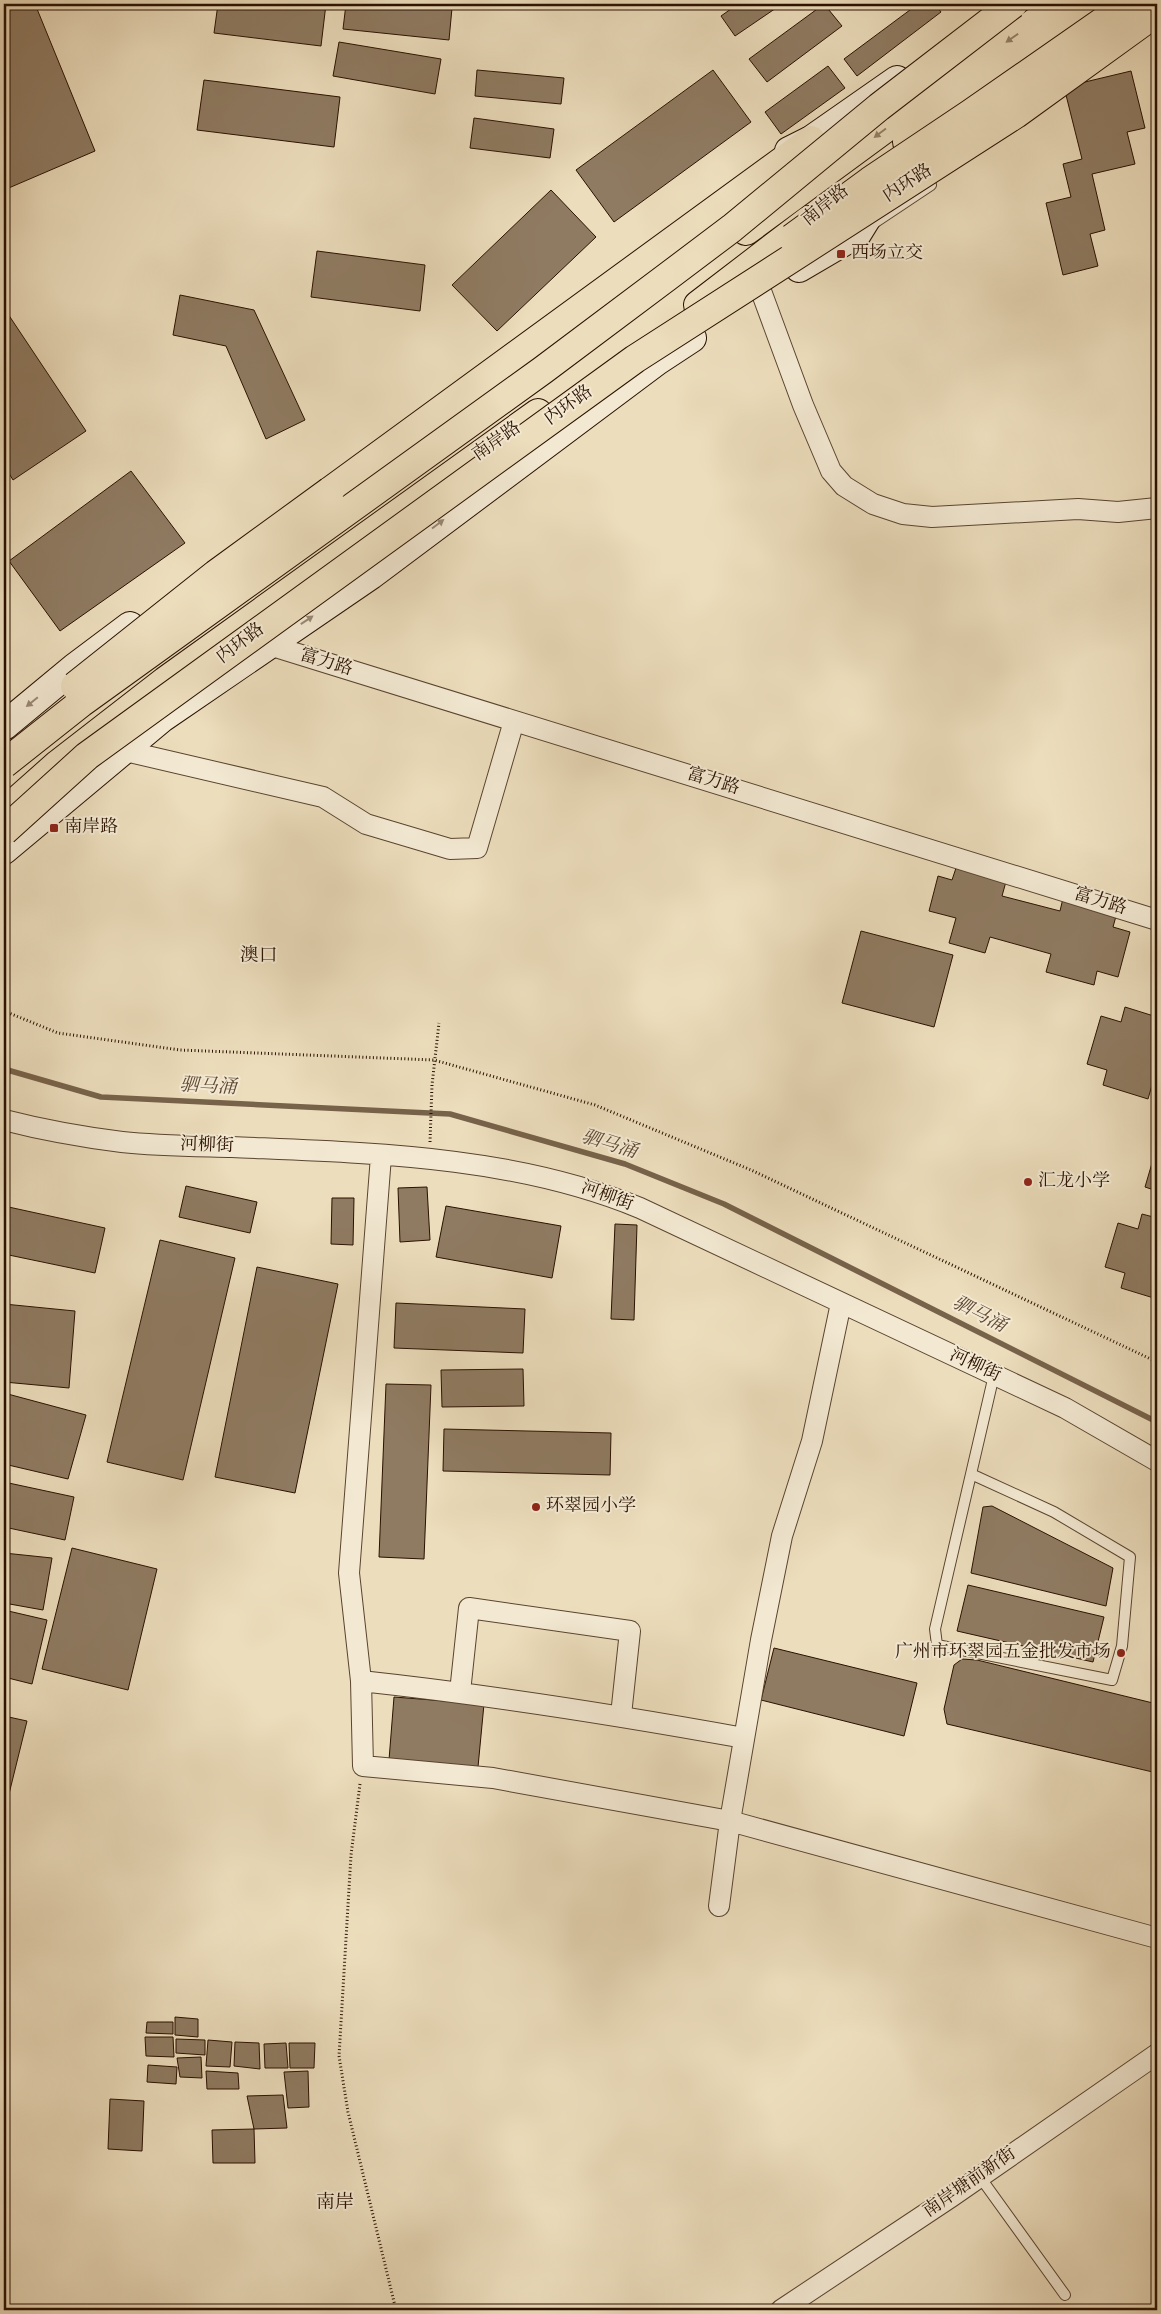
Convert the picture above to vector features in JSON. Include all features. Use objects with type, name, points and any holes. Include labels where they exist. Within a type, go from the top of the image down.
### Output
[{"type":"main road","points":[[4,772],[33,728],[69,691],[216,574],[811,140],[896,80],[955,51],[1023,4]]},
{"type":"main road","points":[[1060,12],[1095,4]]},
{"type":"main road","points":[[646,360],[835,206],[1128,4]]},
{"type":"main road","points":[[4,850],[121,750],[162,718],[371,575],[574,423],[778,245],[888,184],[1048,76],[1148,4]]},
{"type":"main road","points":[[4,772],[81,703],[646,293],[732,228],[879,107],[1004,9]]},
{"type":"main road","name":"南岸路","points":[[4,812],[44,775],[103,728],[333,558],[590,376],[718,291],[778,245],[921,161],[975,91],[1060,12]]},
{"type":"main road","name":"南岸路","points":[[4,772],[146,664],[608,333],[920,102],[1060,12]]},
{"type":"main road","name":"内环路","points":[[4,831],[87,756],[646,360],[1016,114],[1157,12]]},
{"type":"main road","points":[[920,102],[955,51]]},
{"type":"main road","points":[[4,726],[74,668],[730,185],[811,140]]},
{"type":"main road","points":[[646,360],[857,234],[888,184]]},
{"type":"main road","points":[[574,423],[590,376]]},
{"type":"main road","points":[[146,664],[173,595]]},
{"type":"street","points":[[975,91],[991,114]]},
{"type":"street","points":[[296,556],[323,514],[539,358],[772,185],[811,140]]},
{"type":"street","points":[[772,185],[824,174]]},
{"type":"street","points":[[761,291],[822,454],[840,482],[867,500],[903,514],[932,517],[1078,509],[1118,512],[1157,508]]},
{"type":"street","points":[[267,526],[323,514]]},
{"type":"street","name":"富力路","points":[[269,645],[1157,920]]},
{"type":"street","points":[[103,728],[121,750],[323,797],[366,824],[450,849],[477,848],[514,721]]},
{"type":"street","name":"河柳街","points":[[4,1120],[75,1135],[124,1142],[429,1160],[521,1173],[601,1192],[640,1208],[1065,1408],[1157,1461]]},
{"type":"street","points":[[381,1156],[349,1573],[361,1681],[363,1766],[493,1778],[730,1820],[1157,1938]]},
{"type":"street","points":[[719,1906],[730,1820],[782,1536],[812,1441],[841,1303]]},
{"type":"street","points":[[460,1692],[469,1608],[630,1631],[621,1715]]},
{"type":"street","points":[[361,1681],[460,1692],[621,1715],[744,1738]]},
{"type":"street","name":"南岸塘前新街","points":[[781,2310],[1157,2054]]},
{"type":"lane","points":[[967,159],[1042,100],[1157,20]]},
{"type":"lane","points":[[857,234],[921,161]]},
{"type":"lane","points":[[971,1474],[1054,1512],[1130,1557],[1122,1646],[1112,1680],[937,1645],[936,1630],[971,1474],[994,1375]]},
{"type":"lane","points":[[980,2176],[1065,2295]]},
{"type":"path","points":[[4,1011],[58,1033],[180,1050],[434,1060],[595,1106],[751,1170],[1157,1362]]},
{"type":"path","points":[[429,1160],[432,1084],[439,1023]]},
{"type":"path","points":[[363,1766],[351,1855],[339,2056],[348,2112],[396,2310]]},
{"type":"building","points":[[4,4],[35,4],[95,151],[4,190]]},
{"type":"building","points":[[218,4],[326,4],[321,46],[214,33]]},
{"type":"building","points":[[346,4],[407,4],[452,8],[449,40],[343,29]]},
{"type":"building","points":[[738,4],[782,4],[735,36],[721,16]]},
{"type":"building","points":[[824,4],[842,26],[767,82],[749,59]]},
{"type":"building","points":[[918,4],[935,4],[941,12],[857,76],[844,59]]},
{"type":"building","points":[[339,42],[441,59],[435,94],[333,76]]},
{"type":"building","points":[[828,66],[845,88],[781,134],[765,112]]},
{"type":"building","points":[[477,70],[564,78],[561,104],[475,96]]},
{"type":"building","points":[[713,70],[751,122],[614,222],[576,170]]},
{"type":"building","points":[[1131,71],[1145,128],[1127,132],[1135,164],[1092,174],[1105,230],[1090,234],[1098,266],[1063,275],[1046,203],[1071,197],[1063,164],[1082,159],[1064,87]]},
{"type":"building","points":[[204,80],[340,97],[334,147],[197,130]]},
{"type":"building","points":[[474,118],[554,129],[550,158],[470,148]]},
{"type":"building","points":[[551,190],[596,237],[497,331],[452,285]]},
{"type":"building","points":[[317,251],[425,265],[420,311],[311,297]]},
{"type":"building","points":[[180,295],[254,310],[305,420],[266,439],[226,346],[173,335]]},
{"type":"building","points":[[4,308],[86,431],[13,480],[4,465]]},
{"type":"building","points":[[131,471],[185,543],[60,631],[9,561]]},
{"type":"building","points":[[957,865],[1007,878],[1002,896],[1060,911],[1064,894],[1118,909],[1113,927],[1130,932],[1118,977],[1097,971],[1094,985],[1046,972],[1051,954],[990,937],[985,953],[949,943],[956,918],[929,911],[938,876],[952,880]]},
{"type":"building","points":[[861,931],[953,955],[934,1027],[842,1003]]},
{"type":"building","points":[[1125,1007],[1157,1017],[1157,1079],[1154,1078],[1148,1099],[1103,1085],[1107,1070],[1087,1064],[1101,1016],[1121,1022]]},
{"type":"building","points":[[1157,1146],[1157,1191],[1145,1187]]},
{"type":"building","points":[[186,1186],[257,1202],[250,1233],[179,1217]]},
{"type":"building","points":[[427,1187],[430,1240],[400,1242],[398,1188]]},
{"type":"building","points":[[332,1198],[354,1198],[353,1245],[331,1244]]},
{"type":"building","points":[[4,1206],[105,1228],[95,1273],[4,1254]]},
{"type":"building","points":[[446,1206],[561,1226],[552,1278],[436,1257]]},
{"type":"building","points":[[1142,1214],[1157,1218],[1157,1299],[1121,1288],[1125,1273],[1105,1267],[1118,1223],[1138,1229]]},
{"type":"building","points":[[615,1224],[637,1225],[634,1320],[611,1319]]},
{"type":"building","points":[[160,1240],[235,1258],[183,1480],[107,1462]]},
{"type":"building","points":[[257,1267],[338,1284],[295,1493],[215,1477]]},
{"type":"building","points":[[396,1303],[525,1309],[523,1353],[394,1348]]},
{"type":"building","points":[[4,1304],[75,1311],[69,1388],[4,1382]]},
{"type":"building","points":[[523,1369],[524,1406],[442,1407],[441,1370]]},
{"type":"building","points":[[386,1384],[431,1385],[424,1559],[379,1557]]},
{"type":"building","points":[[4,1393],[86,1415],[68,1479],[4,1464]]},
{"type":"building","points":[[444,1429],[611,1433],[610,1475],[443,1471]]},
{"type":"building","points":[[4,1482],[74,1497],[65,1540],[4,1527]]},
{"type":"building","points":[[992,1506],[1113,1568],[1106,1606],[971,1573],[983,1507]]},
{"type":"building","points":[[72,1548],[157,1569],[128,1690],[42,1669]]},
{"type":"building","points":[[4,1553],[52,1558],[43,1610],[4,1603]]},
{"type":"building","points":[[968,1585],[1104,1617],[1093,1662],[957,1631]]},
{"type":"building","points":[[4,1610],[47,1620],[32,1684],[4,1677]]},
{"type":"building","points":[[774,1648],[917,1683],[904,1736],[761,1700]]},
{"type":"building","points":[[962,1659],[977,1660],[1157,1704],[1157,1773],[947,1724],[944,1709],[954,1665]]},
{"type":"building","points":[[394,1697],[484,1704],[478,1767],[389,1760]]},
{"type":"building","points":[[4,1716],[27,1721],[9,1794],[4,1793]]},
{"type":"building","points":[[175,2017],[198,2019],[198,2037],[175,2035]]},
{"type":"building","points":[[147,2022],[173,2022],[173,2034],[146,2033]]},
{"type":"building","points":[[145,2037],[173,2037],[174,2057],[146,2056]]},
{"type":"building","points":[[176,2039],[205,2040],[205,2055],[176,2053]]},
{"type":"building","points":[[208,2040],[232,2042],[230,2067],[206,2066]]},
{"type":"building","points":[[235,2042],[259,2043],[260,2069],[234,2066]]},
{"type":"building","points":[[286,2043],[288,2068],[265,2068],[264,2044]]},
{"type":"building","points":[[289,2043],[315,2043],[314,2068],[290,2068]]},
{"type":"building","points":[[201,2057],[202,2078],[180,2077],[177,2058]]},
{"type":"building","points":[[148,2065],[177,2067],[176,2084],[147,2082]]},
{"type":"building","points":[[206,2071],[238,2073],[239,2089],[207,2089]]},
{"type":"building","points":[[308,2071],[309,2107],[288,2108],[284,2072]]},
{"type":"building","points":[[283,2095],[287,2128],[254,2129],[247,2096]]},
{"type":"building","points":[[110,2099],[144,2101],[142,2151],[108,2149]]},
{"type":"building","points":[[254,2129],[255,2163],[213,2163],[212,2130]]},
{"type":"waterway","name":"驷马涌","points":[[4,1069],[101,1097],[450,1114],[625,1164],[724,1204],[1157,1422]]},
{"type":"place","name":"西场立交","points":[[841,254]]},
{"type":"place","name":"南岸路","points":[[54,828]]},
{"type":"place","name":"汇龙小学","points":[[1028,1182]]},
{"type":"place","name":"环翠园小学","points":[[536,1507]]},
{"type":"place","name":"广州市环翠园五金批发市场","points":[[1121,1653]]},
{"type":"district","name":"澳口","points":[[259,956]]},
{"type":"district","name":"南岸","points":[[335,2203]]}]
